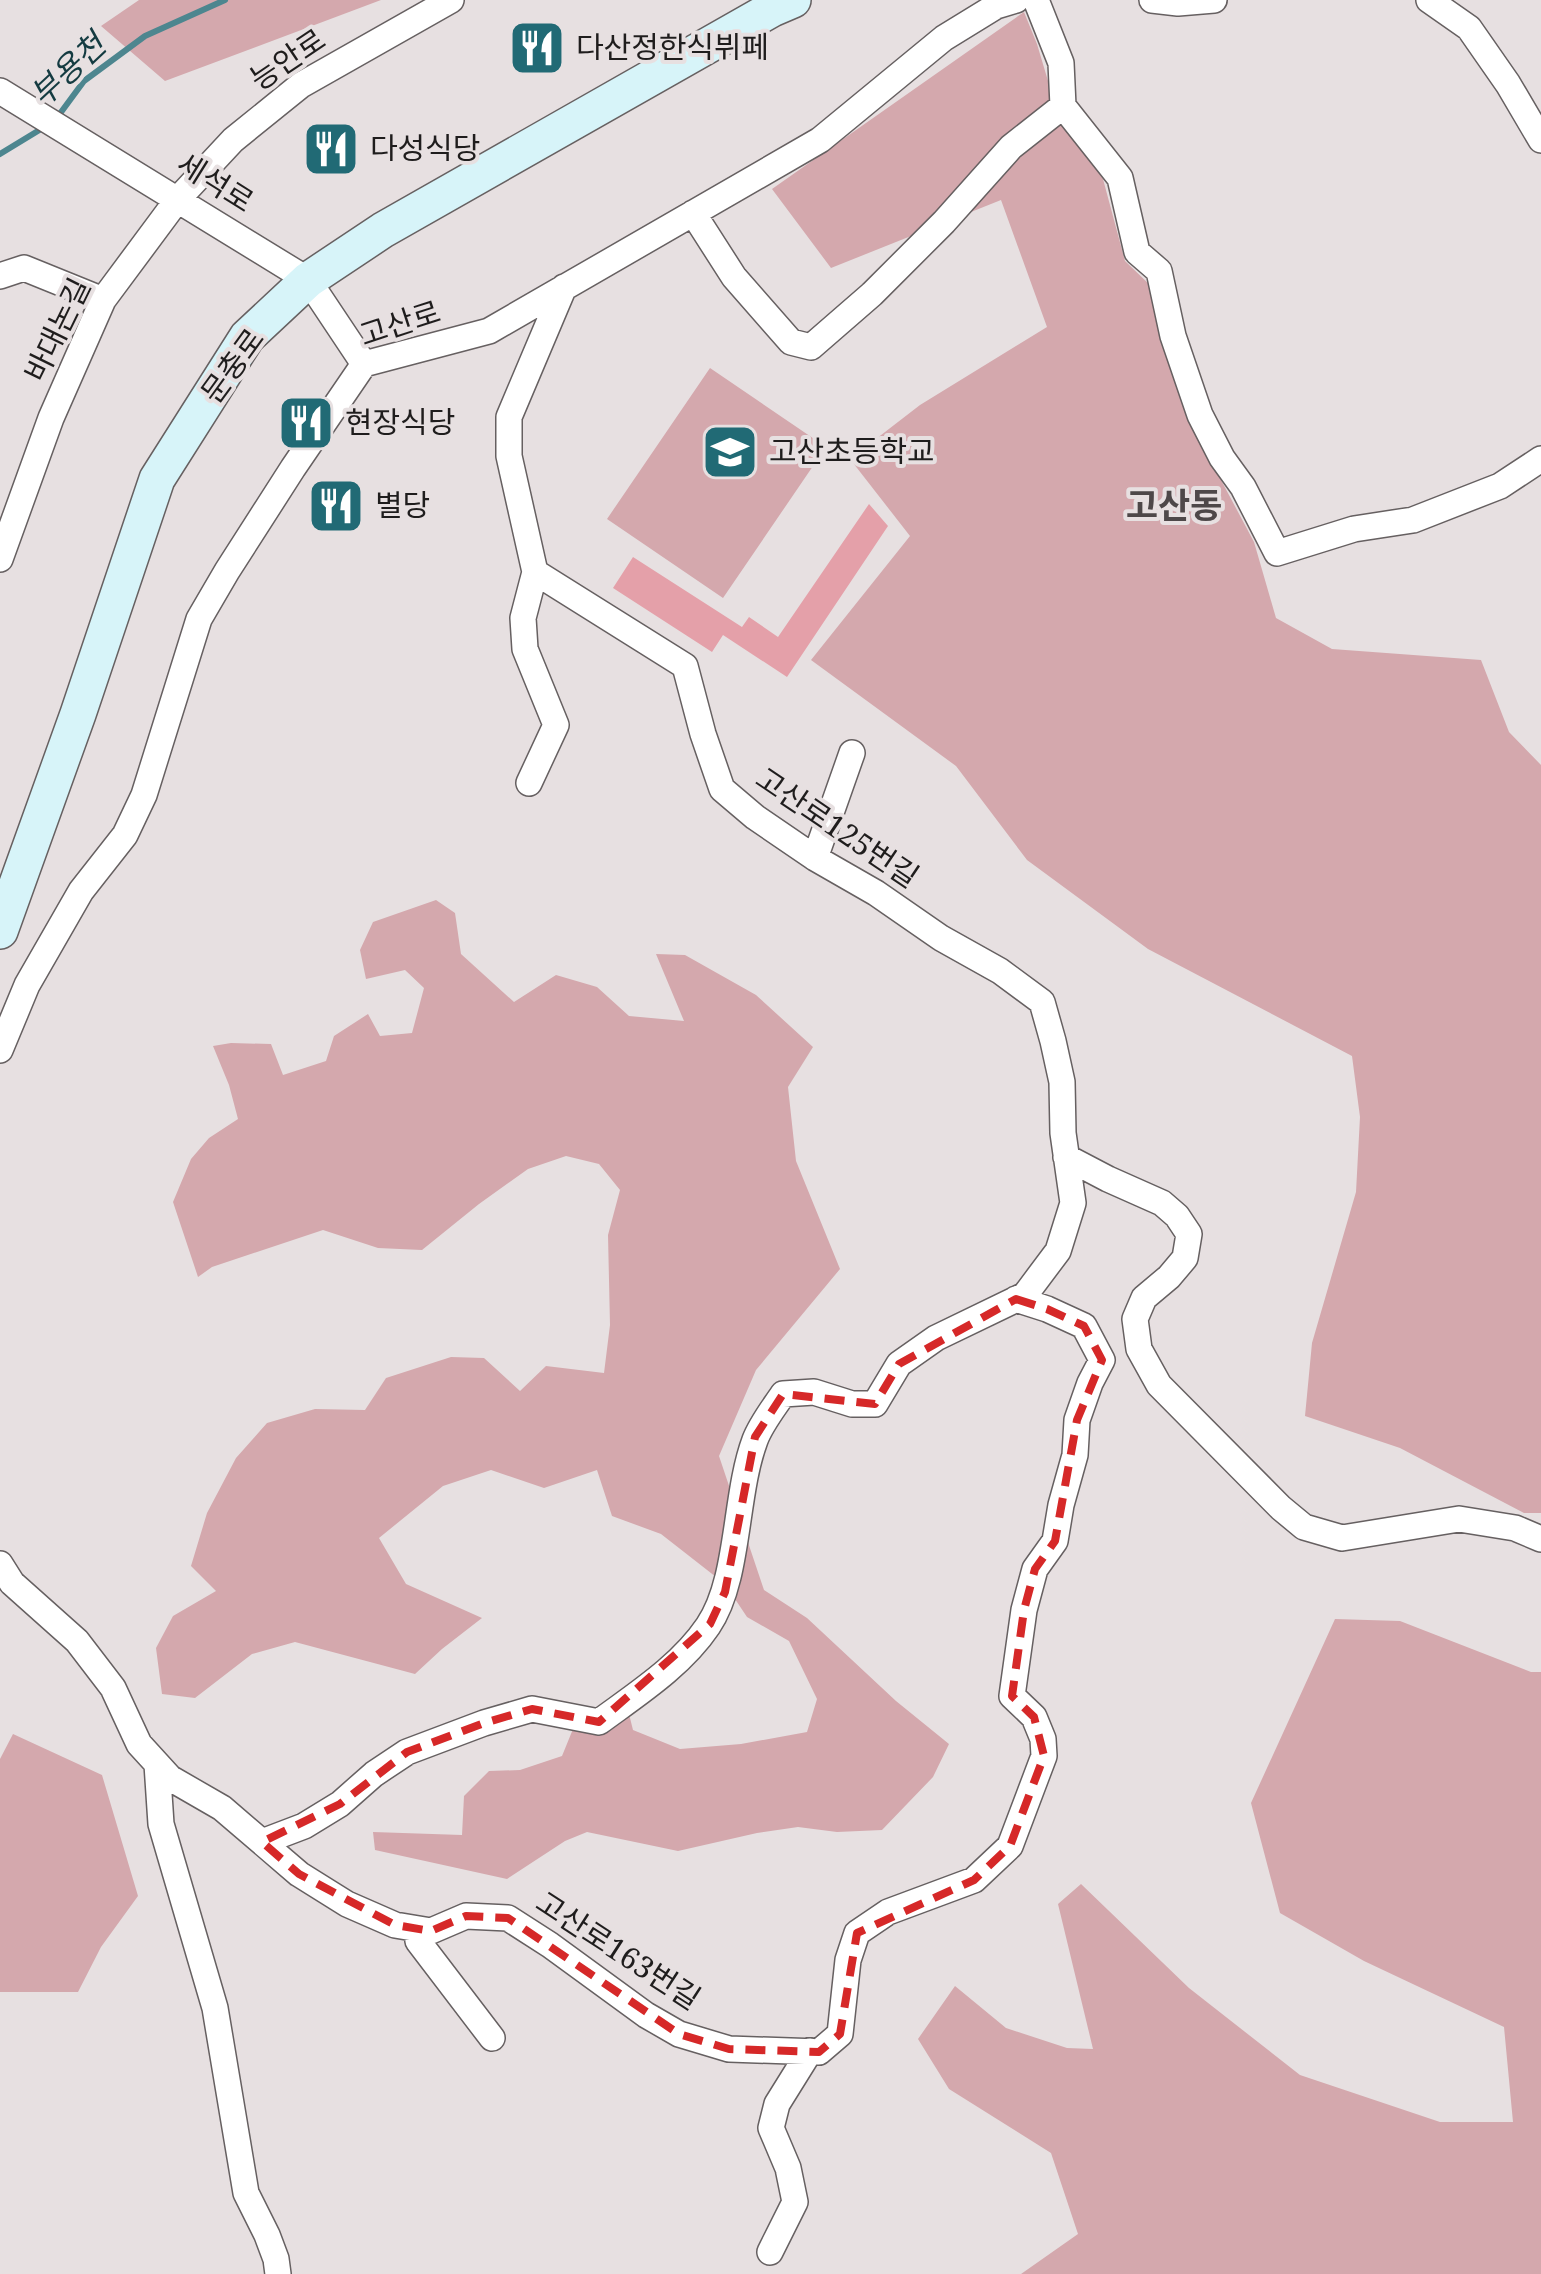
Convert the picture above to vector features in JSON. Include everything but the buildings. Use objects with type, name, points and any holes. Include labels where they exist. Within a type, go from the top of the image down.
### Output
[{"type":"street","name":"문충로","points":[[0,931],[157,480],[247,337],[308,280],[383,230],[793,0]]},
{"type":"street","name":"고산로","points":[[0,1050],[36,969],[81,891],[125,835],[144,795],[199,619],[226,571],[364,364],[489,331],[820,140],[944,38],[996,6],[1016,0]]},
{"type":"street","points":[[1036,0],[1061,62],[1063,106],[1120,178],[1138,252],[1159,271],[1173,336],[1200,415],[1277,554],[1354,529],[1413,520],[1500,486],[1541,458]]},
{"type":"street","points":[[1152,0],[1214,0]]},
{"type":"street","points":[[1429,0],[1470,28],[1541,140]]},
{"type":"street","name":"능안로","points":[[178,199],[234,140],[301,85],[436,4]]},
{"type":"street","name":"세석로","points":[[0,91],[308,280],[364,364]]},
{"type":"street","points":[[693,214],[734,277],[791,342],[811,346],[884,282],[1011,147],[1063,106]]},
{"type":"street","name":"바대논길","points":[[0,559],[51,418],[103,300],[178,199]]},
{"type":"street","points":[[0,276],[24,268],[103,300]]},
{"type":"street","points":[[530,783],[556,725],[524,649],[523,618],[535,572],[509,456],[509,417],[564,288]]},
{"type":"street","name":"고산로125번길","points":[[262,1842],[304,1826],[340,1804],[407,1752],[484,1722],[532,1709],[599,1722],[688,1651],[710,1624],[725,1592],[743,1484],[756,1437],[783,1394],[814,1392],[852,1404],[876,1404],[899,1364],[936,1338],[1025,1295],[1058,1250],[1073,1203],[1062,1082],[1042,1002],[1000,971],[941,938],[755,817],[722,789],[685,666],[535,572]]},
{"type":"street","points":[[816,858],[852,753]]},
{"type":"street","points":[[1066,1156],[1162,1204],[1177,1216],[1189,1234],[1186,1258],[1170,1278],[1144,1298],[1135,1320],[1139,1348],[1159,1385],[1268,1496],[1304,1527],[1342,1538],[1459,1519],[1514,1528],[1541,1538]]},
{"type":"street","points":[[770,2252],[794,2202],[788,2168],[772,2128],[777,2104],[810,2052],[818,2052],[840,2034],[848,1960],[857,1933],[888,1912],[974,1880],[1010,1846],[1044,1756],[1044,1739],[1034,1717],[1012,1696],[1024,1610],[1035,1569],[1055,1542],[1075,1454],[1077,1420],[1102,1360],[1084,1326],[1016,1299]]},
{"type":"street","points":[[0,1564],[12,1583],[77,1641],[113,1688],[138,1744],[170,1778],[222,1808],[299,1874],[347,1904],[395,1926],[417,1929],[418,1941],[492,2038]]},
{"type":"street","points":[[157,1764],[161,1824],[215,2008],[246,2192],[267,2235],[278,2274]]},
{"type":"street","name":"고산로163번길","points":[[417,1929],[431,1932],[466,1916],[508,1918],[679,2034],[729,2048],[810,2052]]},
{"type":"highlighted area","points":[[1016,1299],[1084,1326],[1102,1360],[1077,1420],[1055,1541],[1035,1569],[1024,1610],[1012,1696],[1034,1717],[1044,1756],[1010,1846],[974,1880],[857,1933],[840,2034],[819,2052],[729,2049],[679,2034],[508,1918],[466,1916],[431,1931],[395,1925],[299,1874],[262,1842],[340,1804],[407,1752],[484,1723],[532,1709],[599,1722],[710,1624],[725,1592],[755,1437],[783,1394],[875,1404],[899,1364]]},
{"type":"shaded area","points":[[139,0],[381,0],[165,81],[101,26]]},
{"type":"shaded area","points":[[1024,12],[1057,111],[1103,179],[1125,261],[1150,285],[1188,418],[1254,542],[1276,618],[1332,649],[1481,660],[1509,732],[1541,765],[1541,1513],[1524,1513],[1400,1448],[1305,1416],[1312,1343],[1356,1192],[1360,1117],[1352,1056],[1148,949],[1027,860],[956,766],[811,660],[910,536],[850,459],[920,405],[1047,327],[1001,200],[831,268],[772,189]]},
{"type":"shaded area","points":[[710,368],[826,447],[723,598],[607,519]]},
{"type":"shaded area","points":[[436,900],[455,913],[461,954],[514,1002],[556,975],[597,987],[629,1016],[684,1021],[656,954],[685,955],[756,995],[813,1047],[788,1087],[796,1161],[840,1269],[756,1370],[719,1456],[764,1590],[807,1618],[896,1701],[949,1744],[933,1777],[882,1830],[837,1832],[798,1827],[678,1851],[587,1832],[565,1841],[507,1879],[375,1850],[373,1832],[462,1835],[464,1796],[489,1771],[520,1770],[562,1756],[573,1729],[624,1694],[633,1730],[680,1749],[741,1744],[807,1732],[817,1699],[789,1641],[747,1617],[725,1584],[661,1534],[612,1516],[597,1470],[544,1488],[491,1470],[443,1486],[379,1538],[406,1584],[482,1618],[415,1674],[295,1642],[252,1654],[195,1698],[162,1694],[156,1648],[173,1616],[216,1591],[191,1566],[207,1513],[236,1458],[267,1423],[315,1409],[365,1410],[386,1378],[451,1357],[484,1358],[520,1391],[546,1366],[604,1373],[610,1325],[608,1235],[620,1190],[599,1164],[566,1156],[528,1169],[422,1250],[378,1248],[323,1230],[212,1267],[198,1277],[173,1202],[191,1159],[209,1138],[238,1119],[213,1046],[271,1044],[283,1075],[326,1061],[334,1036],[368,1014],[380,1036],[412,1033],[424,988],[405,970],[366,979],[360,950],[373,922]]},
{"type":"shaded area","points":[[1335,1619],[1400,1621],[1531,1672],[1541,1672],[1541,2274],[1021,2274],[1078,2234],[1051,2153],[949,2089],[918,2039],[955,1986],[1006,2028],[1067,2048],[1093,2049],[1058,1904],[1081,1884],[1189,1988],[1300,2075],[1440,2122],[1513,2122],[1504,2027],[1364,1961],[1280,1913],[1251,1803]]},
{"type":"shaded area","points":[[13,1734],[102,1775],[138,1896],[101,1947],[78,1992],[0,1992],[0,1759]]},
{"type":"waterway","name":"부용천","points":[[56,119],[84,81],[145,36],[225,0]]},
{"type":"waterway","name":"부용천","points":[[0,154],[46,126]]},
{"type":"place","name":"다산정한식뷔페","points":[[537,48]]},
{"type":"place","name":"다성식당","points":[[331,149]]},
{"type":"place","name":"현장식당","points":[[306,423]]},
{"type":"place","name":"고산초등학교","points":[[730,452]]},
{"type":"place","name":"별당","points":[[336,506]]},
{"type":"district","name":"고산동","points":[[1174,506]]}]
